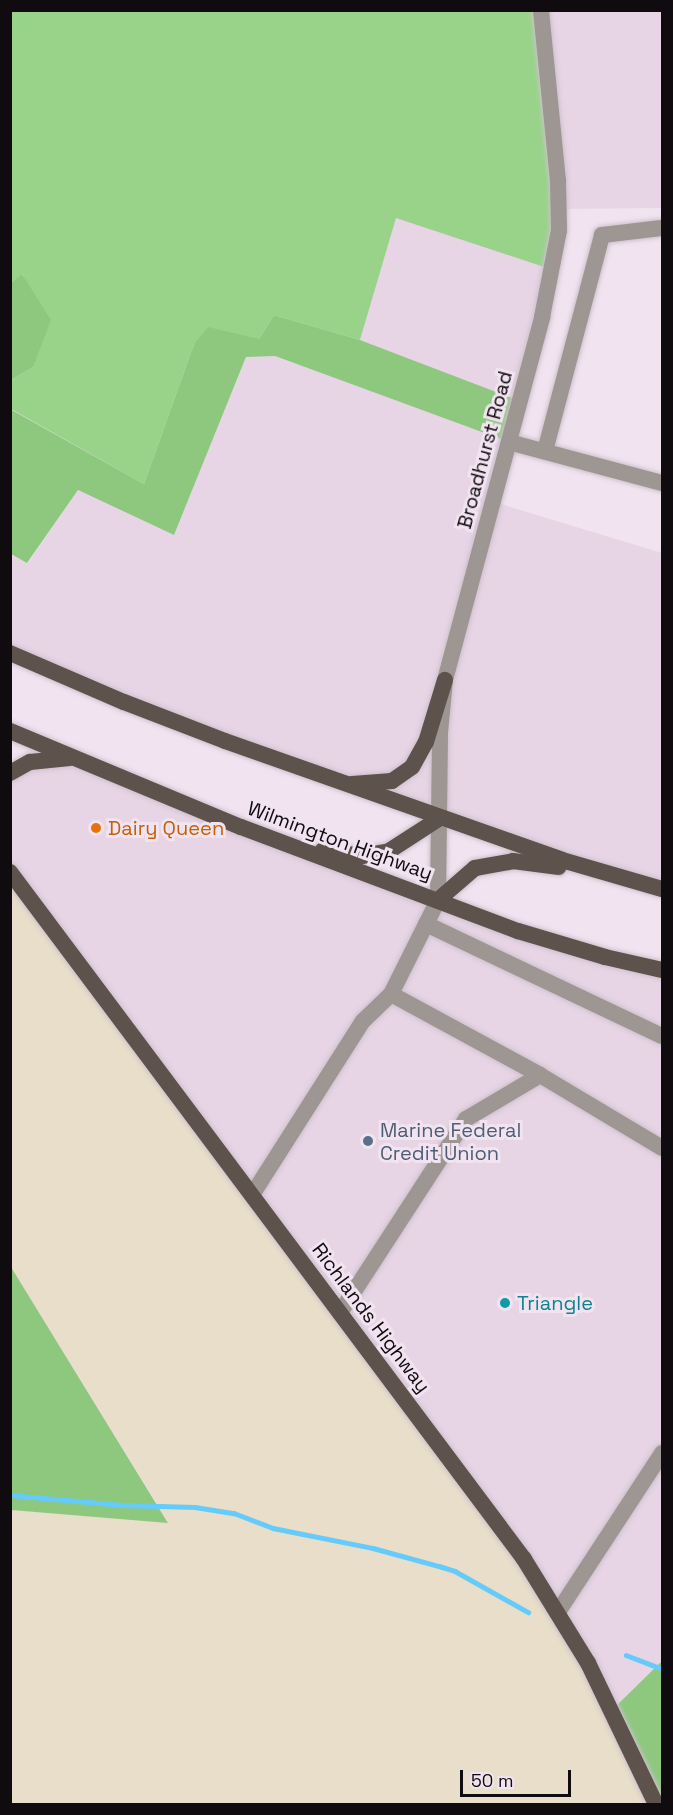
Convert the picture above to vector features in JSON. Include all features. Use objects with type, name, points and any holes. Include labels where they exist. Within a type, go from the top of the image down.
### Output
[{"type":"main road","points":[[10,653],[36,666],[185,726],[600,873],[663,889]]},
{"type":"main road","points":[[10,665],[36,666]]},
{"type":"main road","points":[[346,784],[392,781],[412,767],[426,742],[445,680]]},
{"type":"main road","name":"Wilmington Highway","points":[[10,730],[71,758],[283,843],[518,931],[605,957],[663,970]]},
{"type":"main road","points":[[10,773],[30,762],[71,758]]},
{"type":"main road","points":[[283,843],[362,856],[389,851],[440,818]]},
{"type":"main road","points":[[438,900],[475,868],[513,861],[600,873]]},
{"type":"main road","name":"Richlands Highway","points":[[12,874],[485,1504],[558,1612],[588,1663],[656,1804]]},
{"type":"street","name":"Broadhurst Road","points":[[438,900],[440,733],[445,680],[510,442],[553,270],[560,230],[558,181],[541,10]]},
{"type":"street","points":[[545,451],[602,235],[663,228]]},
{"type":"street","points":[[510,442],[663,483]]},
{"type":"street","points":[[252,1195],[363,1021],[391,994],[438,900]]},
{"type":"street","points":[[426,924],[663,1036]]},
{"type":"street","points":[[391,994],[540,1075],[663,1148]]},
{"type":"street","points":[[340,1312],[466,1119],[540,1075]]},
{"type":"street","points":[[558,1612],[661,1458]]},
{"type":"shaded area","points":[[541,11],[662,11],[662,208],[559,209]]},
{"type":"shaded area","points":[[396,217],[553,270],[520,401],[360,340]]},
{"type":"shaded area","points":[[275,356],[509,442],[494,502],[662,553],[662,889],[600,873],[11,653],[10,554],[28,563],[78,490],[174,535],[246,357]]},
{"type":"shaded area","points":[[71,758],[438,900],[662,970],[662,1661],[612,1710],[10,866],[10,773]]},
{"type":"shaded area","points":[[11,877],[524,1559],[656,1804],[11,1804],[11,1510],[168,1522],[11,1267]]},
{"type":"green space","points":[[11,11],[541,11],[559,185],[553,270],[396,218],[360,340],[274,315],[259,339],[194,344],[144,484],[11,409],[11,380],[33,367],[23,274],[11,283]]},
{"type":"green space","points":[[22,274],[51,320],[33,367],[11,380],[11,283]]},
{"type":"green space","points":[[274,315],[360,340],[520,401],[509,442],[275,356],[246,357],[174,535],[78,490],[27,563],[11,554],[10,409],[144,484],[194,344],[208,327],[259,339]]},
{"type":"green space","points":[[11,1267],[168,1523],[11,1510]]},
{"type":"green space","points":[[662,1661],[662,1804],[612,1710]]},
{"type":"waterway","points":[[10,1495],[122,1505],[195,1507],[234,1513],[273,1528],[373,1548],[455,1571],[528,1612]]},
{"type":"waterway","points":[[626,1655],[662,1669]]},
{"type":"place","name":"Dairy Queen","points":[[96,828]]},
{"type":"place","name":"Marine Federal Credit Union","points":[[368,1141]]},
{"type":"place","name":"Triangle","points":[[505,1303]]}]
